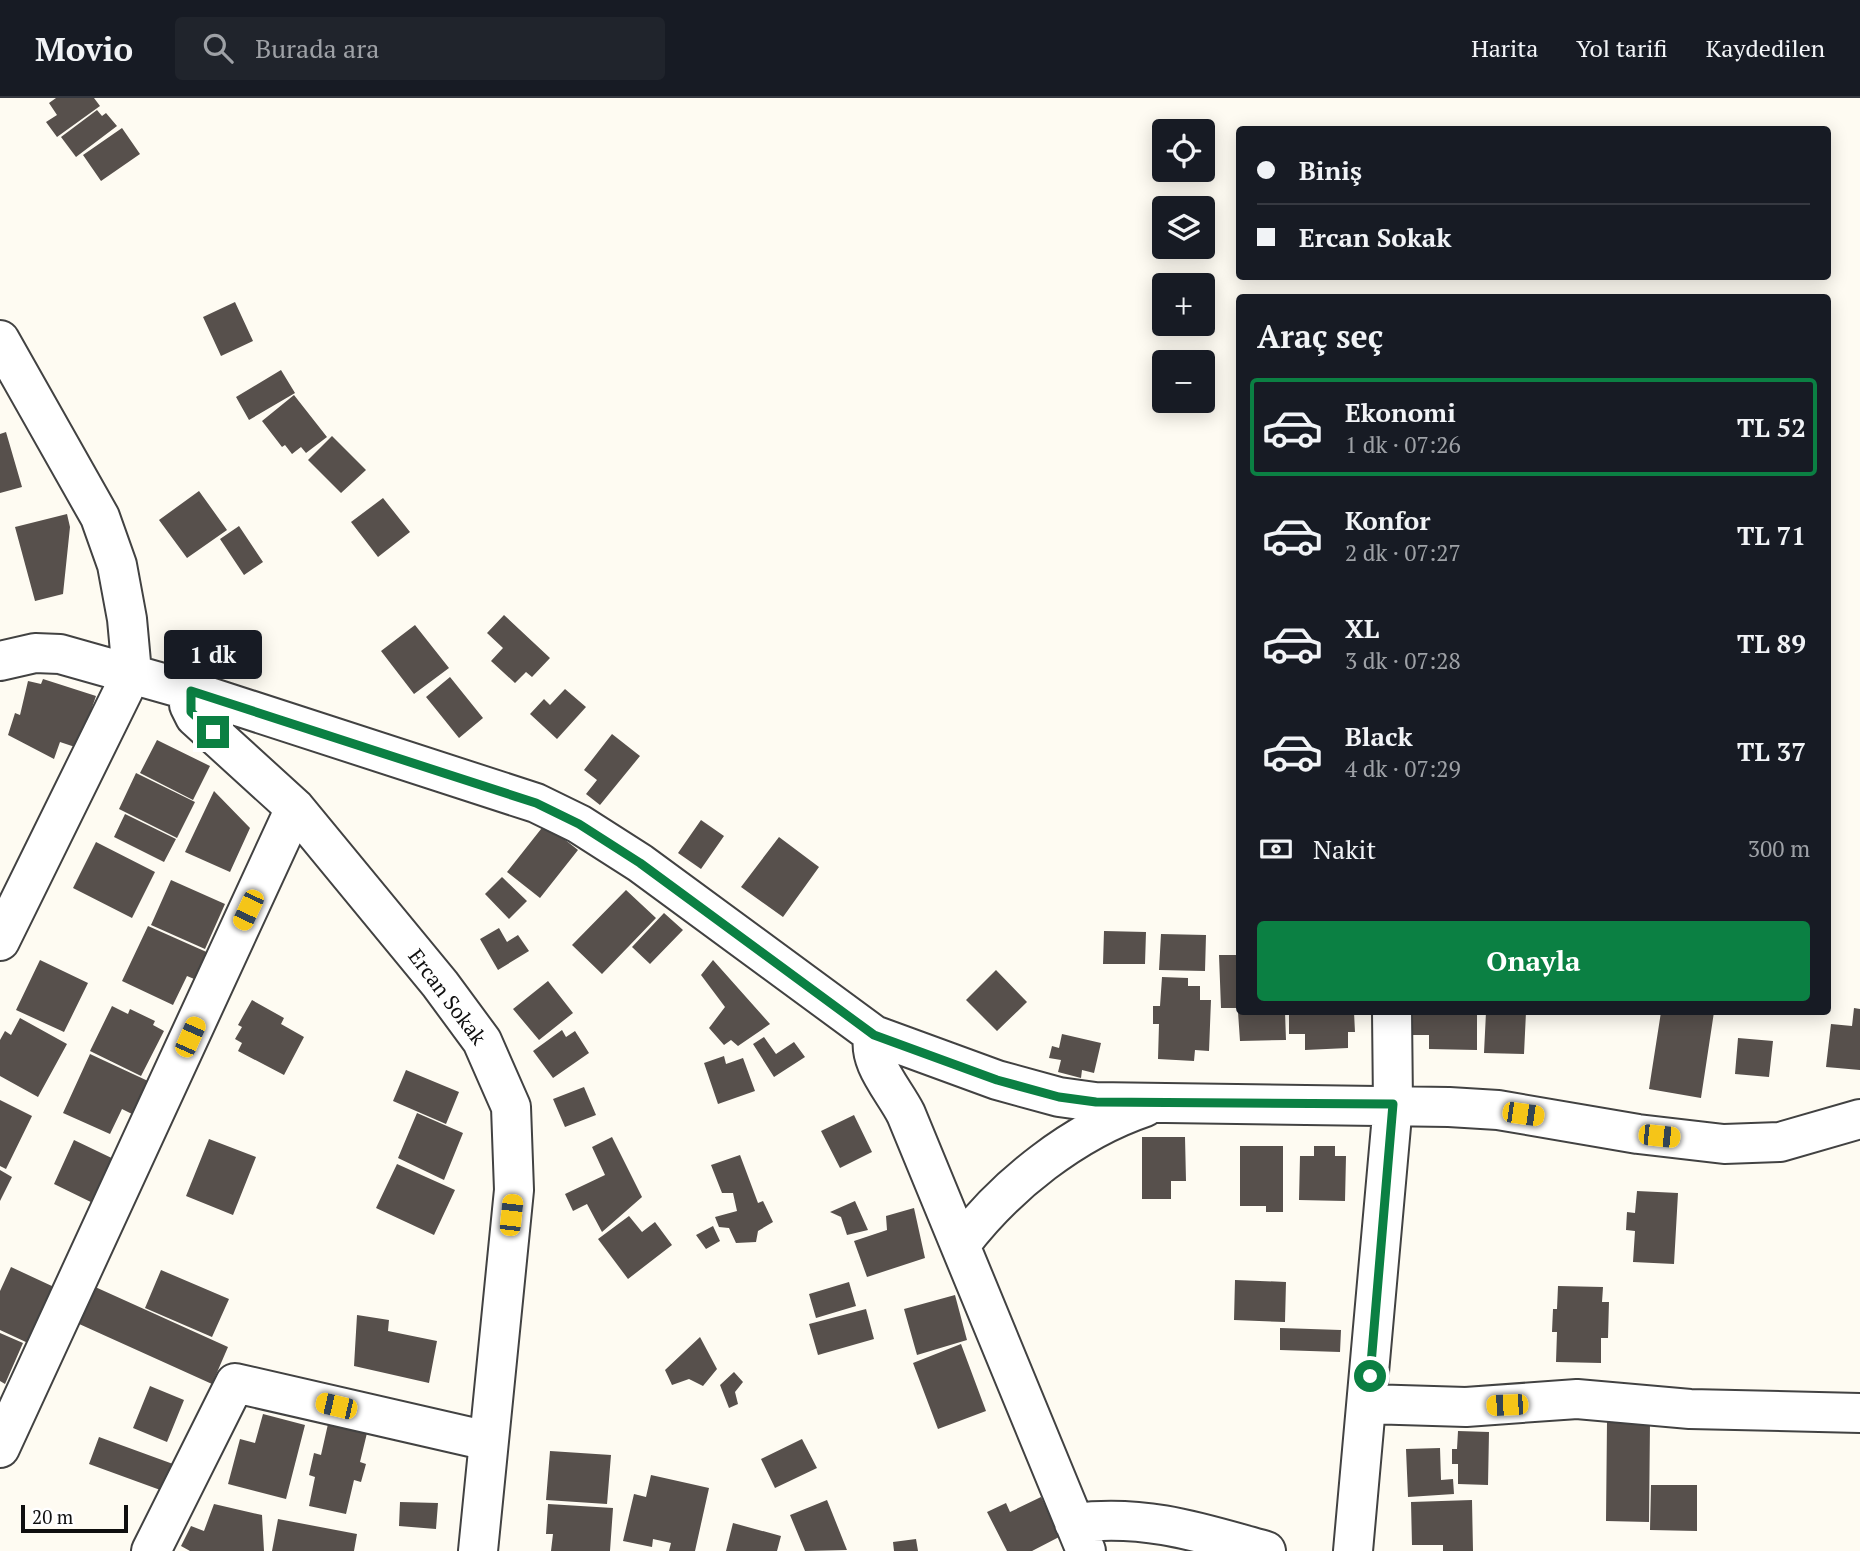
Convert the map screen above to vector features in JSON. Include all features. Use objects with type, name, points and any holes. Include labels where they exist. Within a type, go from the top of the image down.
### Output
[{"type":"street","points":[[0,340],[100,517],[110,540],[127,619],[132,673],[0,941]]},
{"type":"street","points":[[0,661],[47,652],[132,673],[492,786],[579,824],[640,863],[874,1035],[957,1068],[1059,1097],[1096,1102],[1393,1104],[1498,1110],[1637,1134],[1724,1144],[1780,1142],[1860,1119]]},
{"type":"street","name":"Ercan Sokak","points":[[191,691],[189,705],[195,717],[295,808],[469,1022],[493,1062],[508,1100],[514,1140],[514,1182],[478,1551]]},
{"type":"street","points":[[0,1448],[295,808]]},
{"type":"street","points":[[1353,1551],[1393,1104],[1392,1015]]},
{"type":"street","points":[[874,1035],[871,1048],[873,1059],[893,1087],[906,1114],[1080,1537],[1121,1519],[1169,1524],[1266,1551]]},
{"type":"street","points":[[961,1244],[998,1203],[1065,1148],[1117,1118],[1160,1102]]},
{"type":"street","points":[[151,1551],[235,1383],[488,1441]]},
{"type":"street","points":[[1367,1404],[1466,1407],[1577,1399],[1690,1409],[1860,1413]]},
{"type":"building","points":[[56,98],[94,98],[100,106],[57,137],[46,122],[57,115],[49,103]]},
{"type":"building","points":[[97,110],[102,116],[106,113],[117,126],[76,157],[61,137]]},
{"type":"building","points":[[122,128],[140,154],[101,181],[83,155]]},
{"type":"building","points":[[235,302],[253,341],[221,356],[203,317]]},
{"type":"building","points":[[281,370],[295,393],[249,420],[236,397]]},
{"type":"building","points":[[294,395],[327,437],[306,453],[301,447],[292,454],[285,445],[282,447],[262,421]]},
{"type":"building","points":[[6,432],[22,487],[0,493],[0,434]]},
{"type":"building","points":[[332,436],[366,470],[341,493],[308,460]]},
{"type":"building","points":[[199,491],[227,530],[187,558],[159,520]]},
{"type":"building","points":[[383,498],[410,532],[378,557],[351,522]]},
{"type":"building","points":[[67,514],[70,527],[63,594],[35,601],[15,527]]},
{"type":"building","points":[[239,526],[263,562],[244,575],[220,539]]},
{"type":"building","points":[[504,615],[550,658],[532,677],[526,672],[515,683],[491,661],[503,648],[487,633]]},
{"type":"building","points":[[415,625],[449,668],[414,694],[381,651]]},
{"type":"building","points":[[450,677],[483,718],[459,738],[426,697]]},
{"type":"building","points":[[43,679],[96,696],[78,748],[60,742],[54,759],[8,735],[15,713],[20,715],[28,681],[41,684]]},
{"type":"building","points":[[565,689],[586,707],[557,739],[530,714],[544,699],[550,705]]},
{"type":"building","points":[[612,734],[640,756],[600,805],[586,794],[597,780],[584,770]]},
{"type":"building","points":[[157,740],[210,766],[193,800],[140,773]]},
{"type":"building","points":[[136,773],[195,802],[177,838],[119,809]]},
{"type":"building","points":[[214,791],[250,828],[230,872],[185,852]]},
{"type":"building","points":[[125,814],[176,839],[164,862],[114,837]]},
{"type":"building","points":[[701,820],[724,836],[701,869],[678,853]]},
{"type":"building","points":[[545,824],[578,850],[540,898],[507,872]]},
{"type":"building","points":[[779,837],[819,867],[783,917],[741,887]]},
{"type":"building","points":[[96,842],[155,872],[132,918],[73,888]]},
{"type":"building","points":[[502,877],[527,901],[509,919],[485,894]]},
{"type":"building","points":[[171,880],[225,904],[205,949],[151,925]]},
{"type":"building","points":[[626,890],[656,918],[602,974],[572,945]]},
{"type":"building","points":[[664,913],[683,930],[650,964],[632,947]]},
{"type":"building","points":[[148,926],[211,954],[199,981],[187,976],[173,1005],[122,981]]},
{"type":"building","points":[[499,928],[507,942],[518,935],[529,951],[498,970],[480,939]]},
{"type":"building","points":[[1104,931],[1146,932],[1145,964],[1103,964]]},
{"type":"building","points":[[1161,934],[1206,935],[1205,971],[1159,970]]},
{"type":"building","points":[[1219,955],[1236,955],[1236,1008],[1221,1008]]},
{"type":"building","points":[[40,960],[88,983],[64,1032],[16,1010]]},
{"type":"building","points":[[713,960],[770,1024],[738,1046],[731,1040],[724,1045],[709,1028],[725,1007],[701,975]]},
{"type":"building","points":[[996,970],[1027,1002],[997,1031],[966,1000]]},
{"type":"building","points":[[1162,977],[1188,978],[1188,986],[1200,986],[1200,1000],[1211,1000],[1209,1051],[1195,1050],[1194,1061],[1158,1059],[1159,1024],[1153,1024],[1153,1006],[1160,1006]]},
{"type":"building","points":[[548,981],[573,1013],[539,1040],[513,1009]]},
{"type":"building","points":[[252,1000],[284,1018],[281,1024],[304,1037],[284,1075],[238,1051],[242,1043],[235,1039],[242,1027],[238,1025]]},
{"type":"building","points":[[112,1006],[128,1014],[130,1009],[155,1021],[153,1025],[164,1031],[141,1076],[90,1051]]},
{"type":"building","points":[[1854,1008],[1860,1009],[1860,1070],[1826,1067],[1831,1024],[1852,1026]]},
{"type":"building","points":[[1238,1015],[1285,1015],[1286,1040],[1240,1041]]},
{"type":"building","points":[[1289,1015],[1354,1015],[1355,1032],[1348,1032],[1348,1048],[1305,1050],[1305,1034],[1289,1034]]},
{"type":"building","points":[[1408,1015],[1477,1015],[1477,1050],[1429,1049],[1429,1035],[1408,1035]]},
{"type":"building","points":[[1486,1015],[1526,1015],[1524,1054],[1484,1053]]},
{"type":"building","points":[[1661,1015],[1714,1015],[1701,1098],[1649,1089]]},
{"type":"building","points":[[20,1018],[67,1044],[38,1097],[0,1076],[0,1040],[5,1031],[11,1035]]},
{"type":"building","points":[[562,1030],[566,1037],[575,1031],[589,1053],[553,1078],[533,1051]]},
{"type":"building","points":[[1062,1034],[1101,1043],[1094,1073],[1082,1070],[1081,1078],[1058,1072],[1061,1060],[1049,1058],[1052,1046],[1059,1048]]},
{"type":"building","points":[[764,1037],[776,1054],[794,1042],[805,1057],[774,1077],[753,1044]]},
{"type":"building","points":[[1738,1038],[1773,1041],[1769,1077],[1735,1074]]},
{"type":"building","points":[[90,1054],[148,1081],[132,1114],[122,1109],[110,1134],[63,1113]]},
{"type":"building","points":[[724,1056],[726,1064],[743,1058],[755,1091],[718,1104],[704,1063]]},
{"type":"building","points":[[406,1070],[459,1092],[446,1124],[393,1101]]},
{"type":"building","points":[[584,1087],[596,1115],[565,1127],[553,1099]]},
{"type":"building","points":[[0,1100],[32,1116],[6,1169],[0,1166]]},
{"type":"building","points":[[417,1113],[463,1133],[444,1180],[398,1158]]},
{"type":"building","points":[[854,1115],[872,1152],[840,1168],[821,1131]]},
{"type":"building","points":[[612,1137],[642,1197],[602,1232],[587,1204],[573,1211],[565,1194],[605,1175],[592,1147]]},
{"type":"building","points":[[1142,1137],[1185,1137],[1186,1181],[1171,1181],[1171,1199],[1142,1199]]},
{"type":"building","points":[[209,1139],[256,1157],[233,1215],[186,1196]]},
{"type":"building","points":[[74,1140],[120,1162],[99,1206],[54,1184]]},
{"type":"building","points":[[1240,1146],[1283,1146],[1283,1212],[1266,1212],[1266,1206],[1240,1206]]},
{"type":"building","points":[[1314,1146],[1335,1146],[1335,1156],[1346,1156],[1345,1201],[1299,1200],[1300,1156],[1314,1156]]},
{"type":"building","points":[[740,1155],[758,1203],[763,1201],[773,1222],[758,1231],[756,1242],[736,1243],[729,1228],[719,1227],[715,1217],[737,1211],[733,1193],[722,1193],[711,1165]]},
{"type":"building","points":[[397,1164],[455,1190],[434,1235],[376,1208]]},
{"type":"building","points":[[0,1170],[12,1177],[0,1201]]},
{"type":"building","points":[[1637,1191],[1678,1193],[1674,1264],[1633,1262],[1635,1231],[1626,1230],[1627,1212],[1635,1213]]},
{"type":"building","points":[[855,1201],[868,1230],[847,1235],[841,1217],[830,1212]]},
{"type":"building","points":[[914,1208],[925,1258],[867,1277],[854,1241],[887,1230],[886,1216]]},
{"type":"building","points":[[629,1216],[642,1232],[655,1222],[672,1245],[628,1279],[598,1239]]},
{"type":"building","points":[[713,1226],[720,1241],[706,1249],[696,1235]]},
{"type":"building","points":[[11,1267],[54,1287],[28,1343],[0,1330],[0,1291]]},
{"type":"building","points":[[161,1270],[229,1299],[212,1337],[145,1308]]},
{"type":"building","points":[[1235,1280],[1286,1282],[1285,1322],[1234,1320]]},
{"type":"building","points":[[849,1282],[856,1306],[816,1318],[809,1294]]},
{"type":"building","points":[[93,1286],[228,1347],[212,1384],[77,1323]]},
{"type":"building","points":[[1558,1286],[1603,1287],[1602,1302],[1609,1302],[1608,1338],[1601,1338],[1601,1363],[1556,1362],[1557,1332],[1552,1332]]},
{"type":"building","points":[[955,1295],[967,1340],[917,1355],[904,1309]]},
{"type":"building","points":[[866,1309],[874,1339],[818,1355],[809,1324]]},
{"type":"building","points":[[357,1315],[389,1320],[388,1331],[437,1341],[429,1383],[354,1366]]},
{"type":"building","points":[[1280,1328],[1341,1330],[1340,1352],[1280,1350]]},
{"type":"building","points":[[0,1333],[23,1343],[5,1384],[0,1381]]},
{"type":"building","points":[[700,1337],[717,1369],[703,1386],[689,1379],[672,1385],[665,1370]]},
{"type":"building","points":[[961,1344],[986,1411],[938,1429],[913,1363]]},
{"type":"building","points":[[734,1372],[743,1382],[735,1392],[738,1404],[729,1408],[720,1385]]},
{"type":"building","points":[[150,1386],[184,1400],[167,1442],[133,1428]]},
{"type":"building","points":[[263,1414],[305,1425],[286,1499],[228,1484],[240,1439],[255,1443]]},
{"type":"building","points":[[1607,1421],[1650,1421],[1649,1522],[1606,1521]]},
{"type":"building","points":[[328,1424],[367,1433],[360,1462],[366,1464],[361,1482],[354,1480],[346,1514],[309,1506],[315,1477],[309,1475],[314,1453],[321,1455]]},
{"type":"building","points":[[1458,1431],[1489,1432],[1488,1485],[1458,1484],[1458,1464],[1452,1464],[1452,1449],[1457,1449]]},
{"type":"building","points":[[99,1437],[173,1464],[163,1491],[89,1464]]},
{"type":"building","points":[[802,1439],[817,1468],[775,1488],[761,1459]]},
{"type":"building","points":[[1440,1448],[1441,1480],[1453,1479],[1454,1494],[1408,1497],[1406,1449]]},
{"type":"building","points":[[550,1451],[611,1455],[607,1504],[546,1500]]},
{"type":"building","points":[[651,1475],[709,1488],[695,1551],[669,1551],[671,1543],[653,1539],[652,1547],[623,1541],[634,1494],[646,1497]]},
{"type":"building","points":[[1651,1485],[1697,1485],[1697,1531],[1650,1530]]},
{"type":"building","points":[[1041,1497],[1061,1536],[1032,1551],[1007,1551],[987,1512],[1006,1503],[1010,1512]]},
{"type":"building","points":[[827,1500],[847,1550],[805,1551],[790,1515]]},
{"type":"building","points":[[1472,1500],[1473,1551],[1443,1551],[1443,1545],[1412,1545],[1411,1502]]},
{"type":"building","points":[[400,1502],[438,1503],[436,1529],[399,1526]]},
{"type":"building","points":[[214,1504],[262,1515],[264,1551],[190,1551],[181,1546],[191,1526],[204,1531]]},
{"type":"building","points":[[548,1504],[613,1508],[610,1551],[551,1551],[553,1534],[546,1534]]},
{"type":"building","points":[[278,1519],[357,1534],[354,1551],[272,1551]]},
{"type":"building","points":[[733,1523],[781,1536],[777,1551],[726,1551]]},
{"type":"building","points":[[916,1539],[918,1551],[894,1551],[893,1542]]},
{"type":"route","points":[[213,732],[191,712],[191,691],[492,786],[536,803],[579,824],[640,863],[874,1035],[957,1068],[1059,1097],[1096,1102],[1393,1104],[1370,1376]]}]
